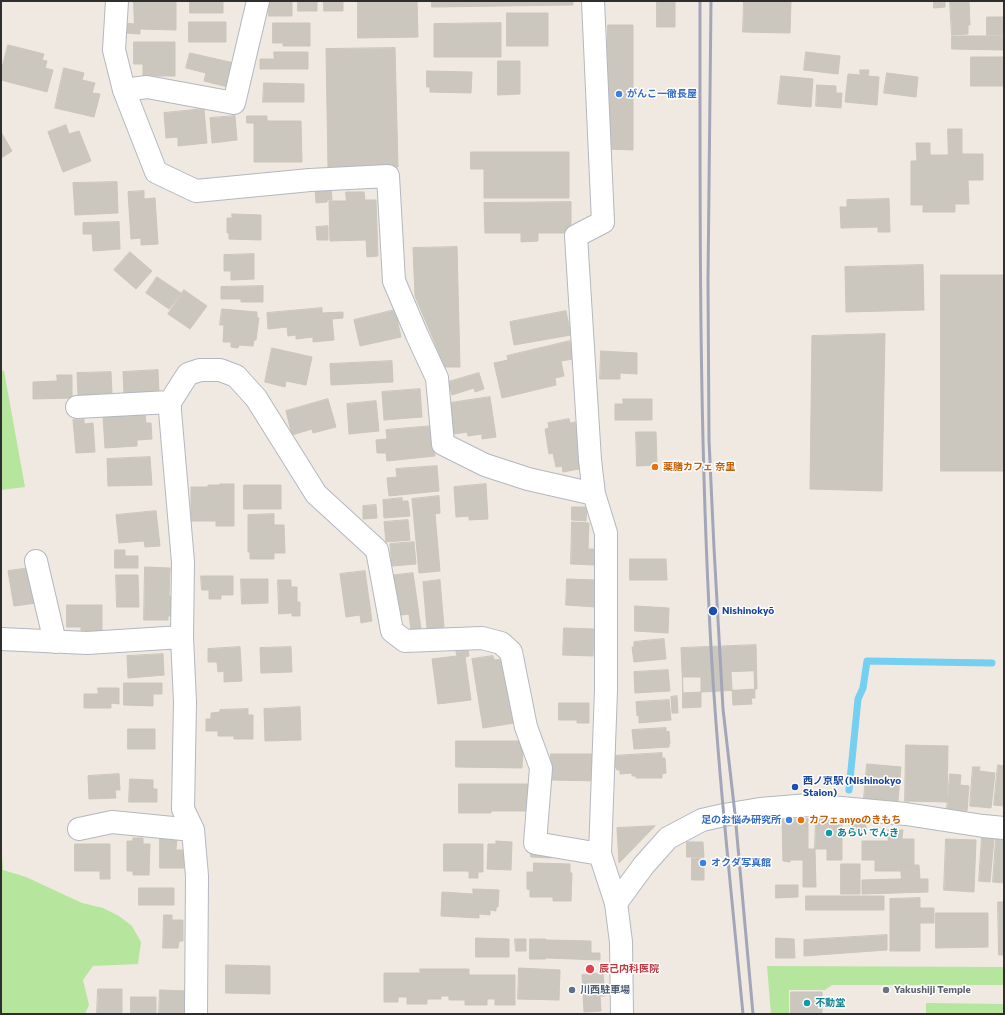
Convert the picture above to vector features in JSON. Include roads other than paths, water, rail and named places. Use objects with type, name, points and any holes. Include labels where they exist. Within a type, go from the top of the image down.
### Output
[{"type":"street","points":[[116,1],[114,50],[124,90],[156,172],[196,191],[310,180],[388,176],[394,281],[437,378],[444,444],[485,465],[528,479],[594,494]]},
{"type":"street","points":[[124,90],[147,87],[234,103],[258,1]]},
{"type":"street","points":[[593,1],[604,222],[576,236],[590,460],[594,494],[606,533],[606,690],[600,854],[616,903],[621,942],[622,1014]]},
{"type":"street","points":[[196,1014],[197,876],[193,830],[183,809],[185,702],[182,637],[183,562],[170,402],[188,374],[200,370],[220,370],[236,376],[256,398],[316,494],[377,550],[392,631],[405,641],[482,638],[501,643],[511,652],[526,727],[541,768],[535,843],[600,854]]},
{"type":"street","points":[[77,406],[170,402]]},
{"type":"street","points":[[36,561],[55,642]]},
{"type":"street","points":[[1,639],[87,643],[182,637]]},
{"type":"street","points":[[616,903],[644,865],[668,838],[702,820],[724,815],[760,809],[809,805],[906,814],[1004,828]]},
{"type":"street","points":[[79,829],[112,822],[193,830]]},
{"type":"waterway","points":[[849,790],[858,699],[863,688],[867,661],[992,663]]},
{"type":"railway","points":[[700,1],[703,456],[709,608],[723,811],[743,1014]]},
{"type":"railway","points":[[711,1],[708,280],[709,440],[723,709],[735,814],[753,1014]]},
{"type":"place","name":"がんこ一徹長屋","points":[[619,94]]},
{"type":"place","name":"薬膳カフェ 奈里","points":[[655,467]]},
{"type":"place","name":"Nishinokyō","points":[[713,611]]},
{"type":"place","name":"西ノ京駅 (Nishinokyo Staion)","points":[[795,787]]},
{"type":"place","name":"足のお悩み研究所","points":[[789,820]]},
{"type":"place","name":"カフェanyoのきもち","points":[[801,820]]},
{"type":"place","name":"あらい でんき","points":[[829,833]]},
{"type":"place","name":"オクダ写真館","points":[[703,863]]},
{"type":"place","name":"辰己内科医院","points":[[590,969]]},
{"type":"place","name":"川西駐車場","points":[[572,990]]},
{"type":"place","name":"Yakushiji Temple","points":[[886,990]]},
{"type":"place","name":"不動堂","points":[[807,1003]]}]
